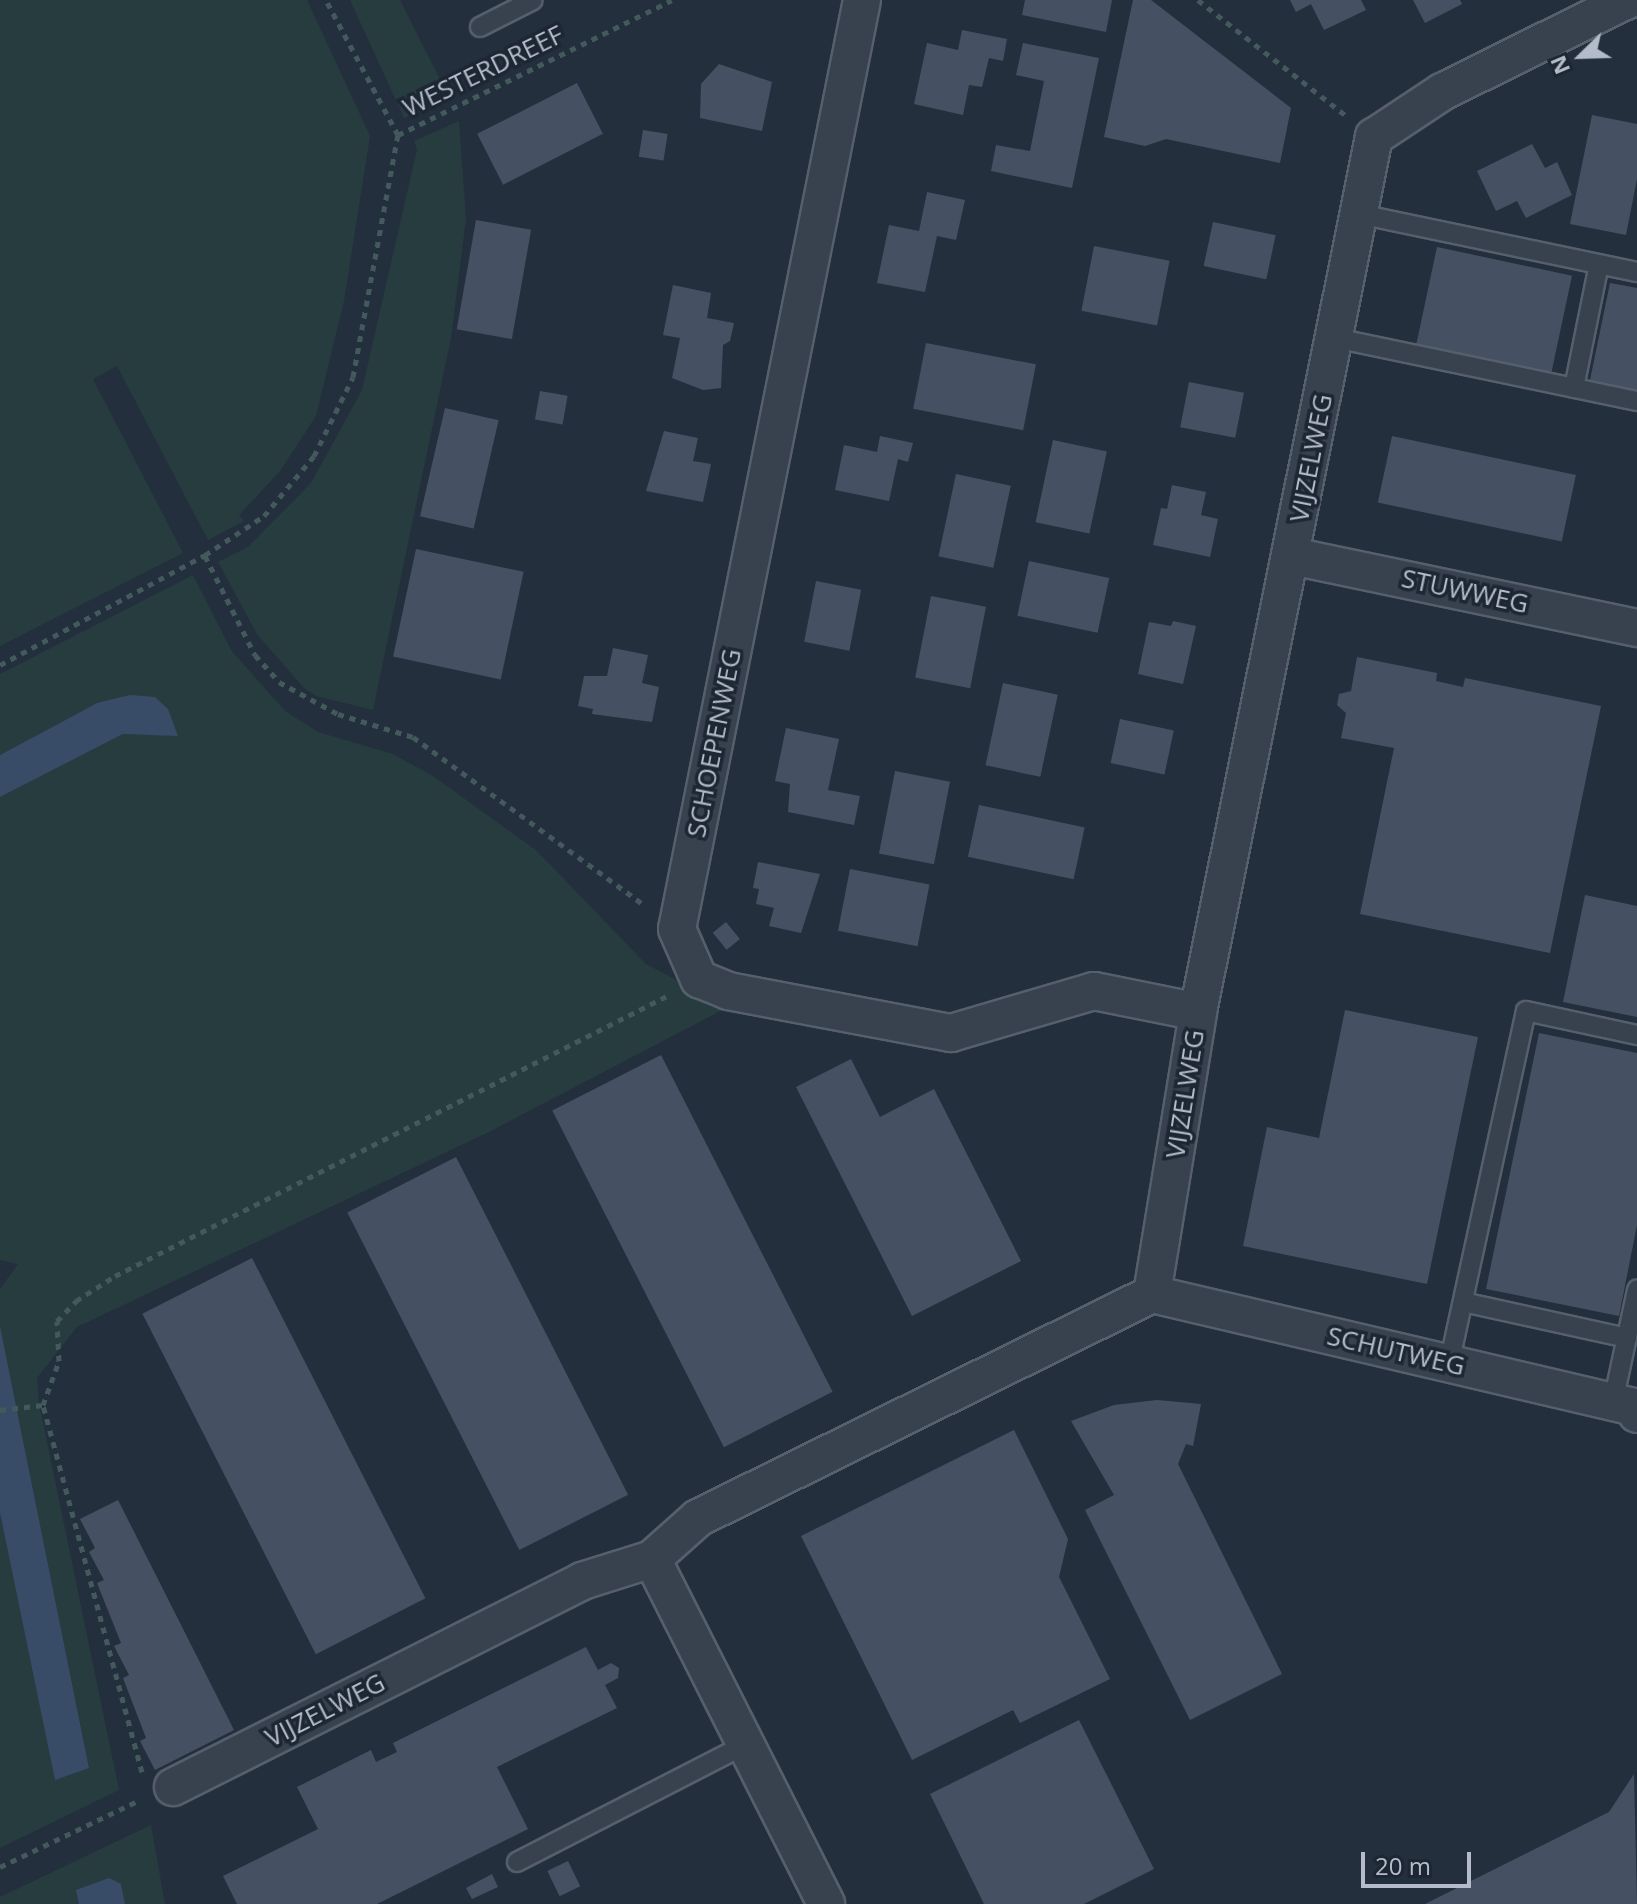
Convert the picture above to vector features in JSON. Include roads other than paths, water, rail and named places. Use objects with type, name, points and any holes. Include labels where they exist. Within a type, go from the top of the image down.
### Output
[{"type":"street","name":"SCHOEPENWEG","points":[[862,0],[677,929],[699,979],[728,991],[951,1033],[1094,991],[1198,1012]]},
{"type":"street","name":"VIJZELWEG","points":[[161,1791],[582,1581],[652,1559],[698,1518],[1152,1294],[1198,1012],[1374,137],[1442,92],[1627,0]]},
{"type":"street","name":"STUWWEG","points":[[1292,556],[1637,628]]},
{"type":"street","name":"SCHUTWEG","points":[[1152,1294],[1625,1408]]},
{"type":"street","points":[[652,1559],[826,1904]]},
{"type":"lane","points":[[480,27],[533,0]]},
{"type":"lane","points":[[1359,214],[1637,272]]},
{"type":"lane","points":[[1574,388],[1599,264]]},
{"type":"lane","points":[[1335,338],[1637,401]]},
{"type":"lane","points":[[1449,1364],[1526,1011],[1637,1035]]},
{"type":"lane","points":[[1625,1408],[1627,1338],[1637,1290]]},
{"type":"lane","points":[[1463,1302],[1627,1338]]},
{"type":"lane","points":[[517,1862],[745,1745]]},
{"type":"water","points":[[130,695],[155,697],[168,709],[178,736],[123,734],[0,797],[0,755],[97,703]]},
{"type":"water","points":[[0,1326],[89,1768],[55,1780],[0,1513]]},
{"type":"water","points":[[109,1878],[121,1884],[125,1904],[79,1904],[76,1890]]}]
